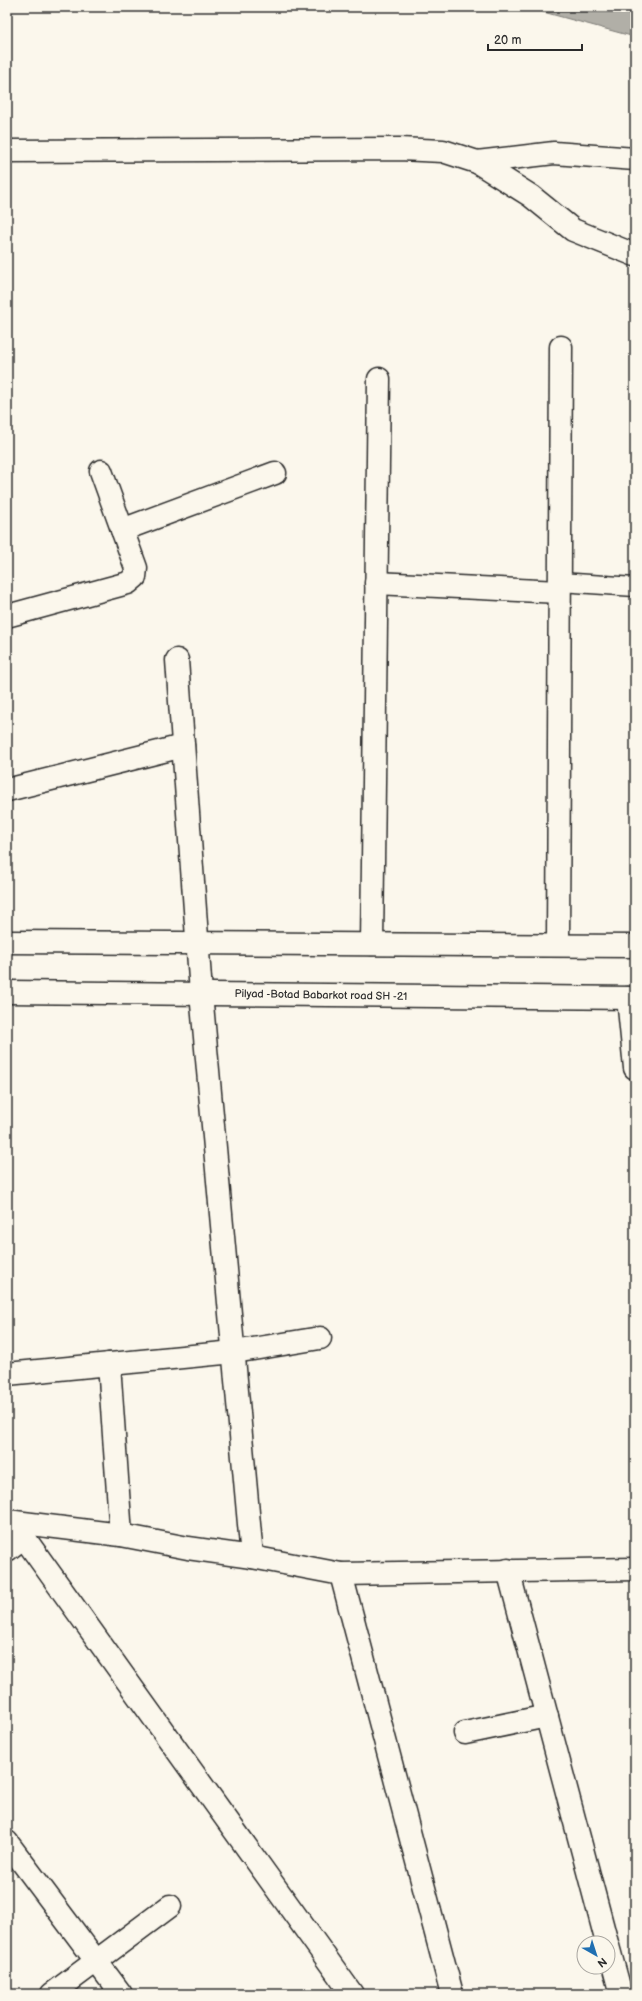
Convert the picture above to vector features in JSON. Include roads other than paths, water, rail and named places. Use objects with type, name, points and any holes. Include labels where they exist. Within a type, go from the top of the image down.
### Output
[{"type":"street","points":[[7,151],[399,149],[443,151],[477,162],[530,196],[573,230],[635,255]]},
{"type":"street","points":[[477,162],[554,152],[635,159]]},
{"type":"street","points":[[558,945],[561,347]]},
{"type":"street","points":[[372,944],[379,379]]},
{"type":"street","points":[[7,616],[128,583],[135,577],[136,568],[101,470]]},
{"type":"street","points":[[122,530],[275,473]]},
{"type":"street","points":[[376,583],[560,587]]},
{"type":"street","points":[[177,660],[201,993],[252,1557]]},
{"type":"street","points":[[7,790],[183,746]]},
{"type":"street","points":[[7,942],[635,946]]},
{"type":"street","name":"Pilyad -Botad Babarkot road SH -21","points":[[7,992],[631,998]]},
{"type":"street","points":[[631,998],[635,1068]]},
{"type":"street","points":[[7,1374],[234,1352],[320,1338]]},
{"type":"street","points":[[109,1364],[121,1535]]},
{"type":"street","points":[[13,1532],[121,1535],[188,1548],[252,1557],[341,1574],[635,1569]]},
{"type":"street","points":[[13,1532],[352,1994]]},
{"type":"street","points":[[508,1570],[606,1935]]},
{"type":"street","points":[[341,1574],[452,1994]]},
{"type":"street","points":[[465,1733],[547,1716]]},
{"type":"street","points":[[7,1842],[121,1994]]},
{"type":"street","points":[[52,1994],[170,1906]]},
{"type":"street","points":[[616,1975],[621,1994]]},
{"type":"lane","points":[[560,587],[635,587]]}]
